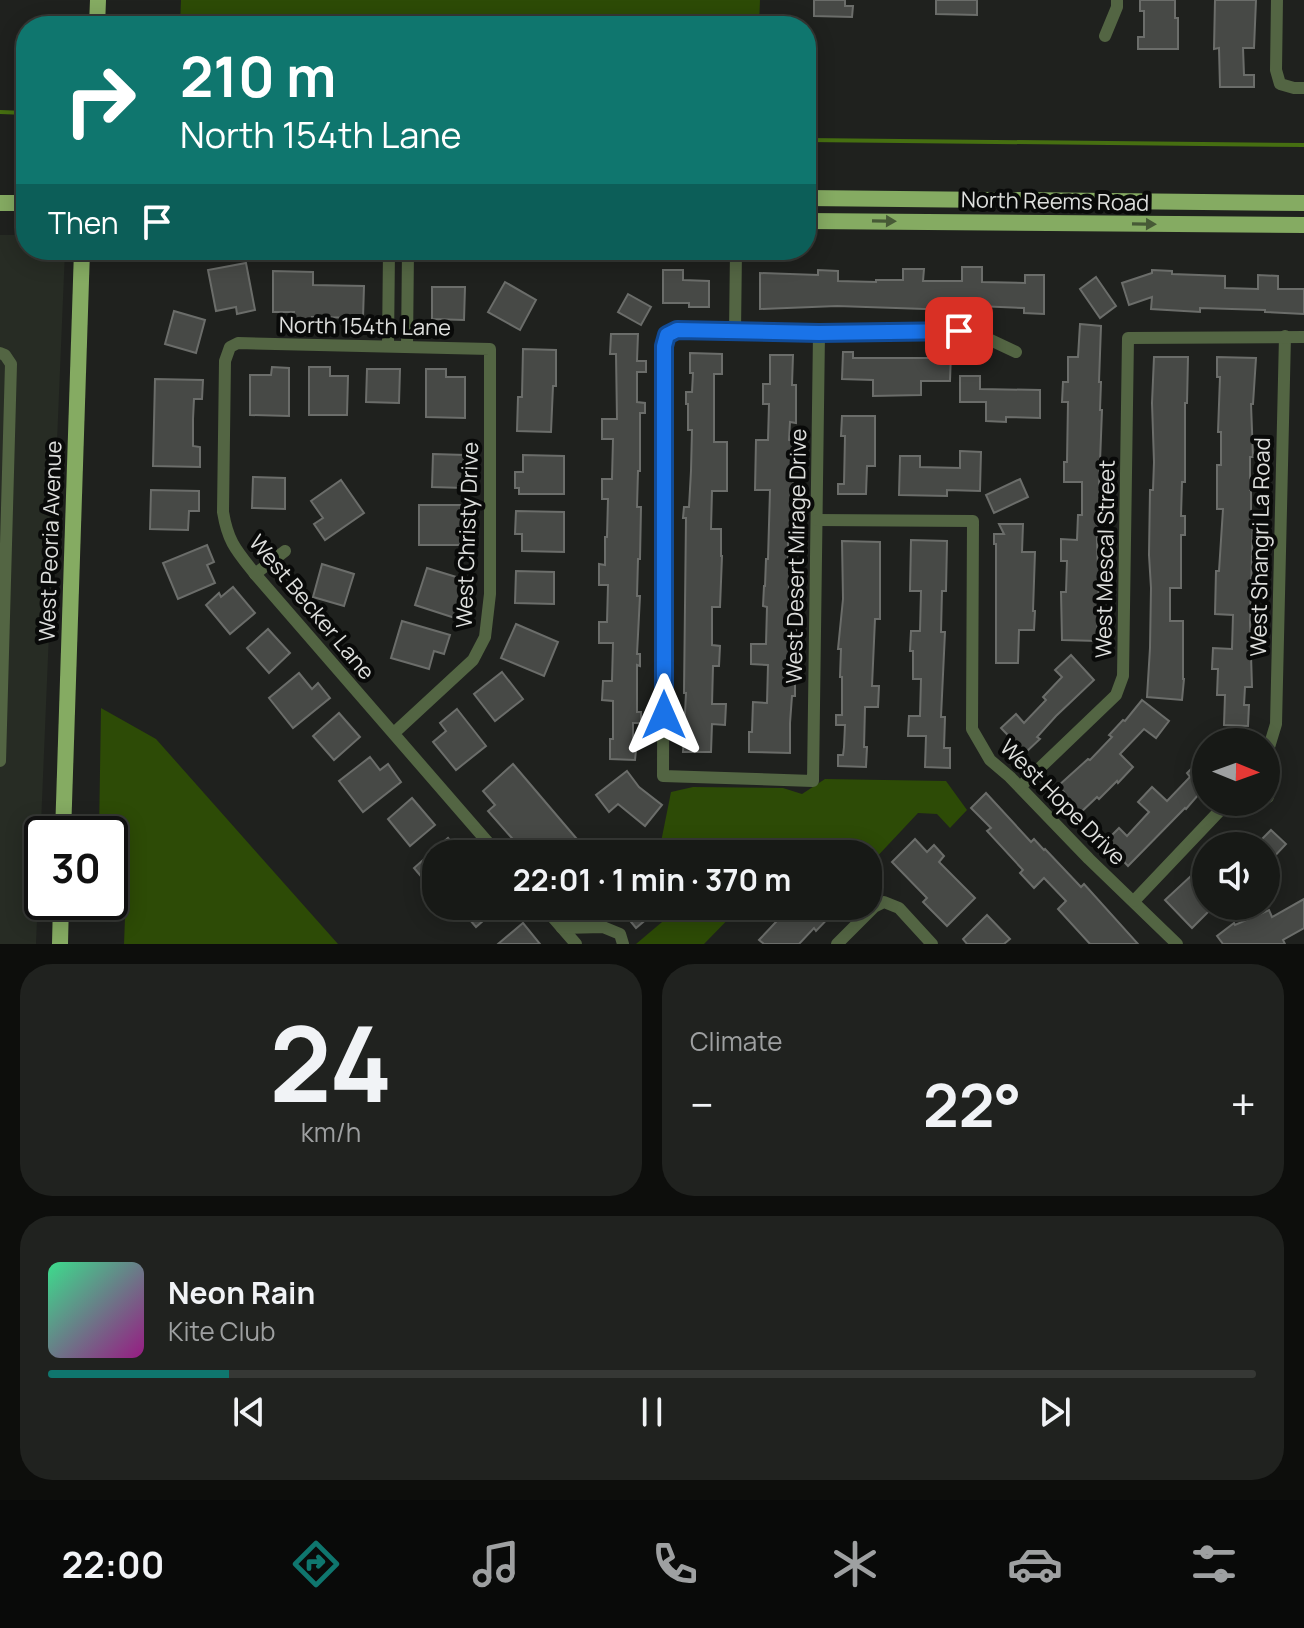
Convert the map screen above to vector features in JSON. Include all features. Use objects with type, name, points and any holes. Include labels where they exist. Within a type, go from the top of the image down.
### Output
[{"type":"main road","name":"North Reems Road","points":[[816,198],[1304,203]]},
{"type":"main road","name":"North Reems Road","points":[[816,221],[1304,225]]},
{"type":"main road","name":"West Peoria Avenue","points":[[64,816],[82,260]]},
{"type":"main road","points":[[60,944],[61,920]]},
{"type":"street","points":[[1105,36],[1117,0]]},
{"type":"street","points":[[1277,0],[1276,70],[1280,84],[1304,88]]},
{"type":"street","points":[[388,346],[389,260]]},
{"type":"street","points":[[407,347],[408,260]]},
{"type":"street","points":[[736,260],[735,332],[959,331],[982,336],[1016,352]]},
{"type":"street","points":[[389,279],[408,279]]},
{"type":"street","name":"West Desert Mirage Drive","points":[[735,332],[677,330],[667,335],[664,346],[663,776],[813,781],[819,333]]},
{"type":"street","points":[[1285,336],[1304,337]]},
{"type":"street","name":"West Mescal Street","points":[[1020,787],[1116,695],[1123,676],[1128,338],[1285,336]]},
{"type":"street","name":"West Shangri La Road","points":[[1275,728],[1285,336]]},
{"type":"street","name":"North 154th Lane","points":[[238,343],[490,349]]},
{"type":"street","name":"West Becker Lane","points":[[238,343],[230,347],[225,361],[223,512],[227,534],[255,574],[486,840]]},
{"type":"street","name":"West Christy Drive","points":[[394,733],[473,660],[485,637],[490,594],[490,349]]},
{"type":"street","points":[[0,353],[11,364],[4,454],[0,761]]},
{"type":"street","name":"West Hope Drive","points":[[817,520],[973,521],[972,729],[990,760],[1177,944]]},
{"type":"street","points":[[255,574],[285,551]]},
{"type":"street","points":[[1134,901],[1215,816]]},
{"type":"street","points":[[837,944],[874,907],[884,902],[899,908],[932,944]]},
{"type":"street","points":[[555,920],[576,944]]},
{"type":"street","points":[[562,928],[603,927],[620,934],[623,944]]},
{"type":"shaded area","points":[[0,235],[16,235],[16,260],[65,260],[41,816],[24,816],[24,920],[37,920],[36,944],[0,944]]},
{"type":"green space","points":[[181,0],[760,0],[759,16],[180,16]]},
{"type":"green space","points":[[101,708],[156,739],[338,944],[124,944],[125,920],[128,920],[128,816],[99,816]]},
{"type":"green space","points":[[825,779],[946,781],[967,810],[950,828],[937,814],[918,813],[882,851],[882,840],[661,840],[671,792],[693,787],[783,788],[802,794]]},
{"type":"green space","points":[[664,920],[727,920],[704,944],[636,944]]},
{"type":"building","points":[[814,0],[845,0],[845,6],[853,6],[852,17],[814,16]]},
{"type":"building","points":[[936,0],[977,0],[977,15],[936,14]]},
{"type":"building","points":[[1140,0],[1175,0],[1178,49],[1138,49],[1138,37],[1144,37],[1144,11],[1140,11]]},
{"type":"building","points":[[1215,0],[1256,0],[1254,48],[1243,48],[1244,75],[1254,75],[1254,87],[1220,87],[1219,48],[1214,49]]},
{"type":"building","points":[[246,263],[255,310],[237,314],[236,307],[216,311],[208,270]]},
{"type":"building","points":[[962,267],[982,267],[982,282],[1025,283],[1025,275],[1044,275],[1044,314],[1024,313],[1024,308],[954,305],[954,310],[837,306],[760,309],[760,273],[818,275],[818,270],[838,271],[838,281],[876,282],[903,280],[903,269],[924,269],[923,281],[962,281]]},
{"type":"building","points":[[663,270],[683,270],[683,280],[709,281],[709,307],[663,303]]},
{"type":"building","points":[[1152,270],[1225,276],[1225,288],[1258,289],[1258,275],[1278,276],[1278,289],[1304,289],[1304,314],[1265,310],[1200,308],[1200,312],[1151,309],[1152,297],[1129,305],[1122,283],[1152,273]]},
{"type":"building","points":[[273,271],[313,272],[313,285],[364,286],[363,318],[312,317],[312,320],[293,320],[294,312],[273,312]]},
{"type":"building","points":[[1096,277],[1116,306],[1100,318],[1080,289]]},
{"type":"building","points":[[505,282],[536,300],[520,330],[488,312]]},
{"type":"building","points":[[432,287],[465,287],[464,320],[432,319]]},
{"type":"building","points":[[628,294],[651,307],[641,325],[618,312]]},
{"type":"building","points":[[174,311],[205,320],[196,353],[165,344]]},
{"type":"building","points":[[1080,324],[1101,326],[1099,488],[1102,488],[1097,540],[1098,568],[1102,568],[1102,579],[1099,579],[1097,641],[1062,640],[1061,592],[1066,592],[1067,561],[1061,561],[1061,539],[1077,540],[1078,515],[1082,515],[1082,482],[1064,482],[1068,402],[1062,402],[1063,382],[1068,382],[1068,357],[1078,357]]},
{"type":"building","points":[[611,334],[638,334],[637,361],[646,361],[646,372],[637,372],[637,402],[645,403],[645,413],[640,413],[638,471],[637,507],[641,507],[637,712],[641,712],[641,723],[633,723],[635,760],[610,759],[613,701],[602,700],[603,681],[612,681],[613,643],[599,643],[599,622],[607,622],[608,585],[599,585],[599,564],[605,565],[607,537],[608,499],[602,499],[602,479],[612,479],[613,439],[602,439],[602,419],[617,419],[616,354],[610,354]]},
{"type":"building","points":[[523,349],[556,350],[551,432],[517,431],[518,397],[522,397]]},
{"type":"building","points":[[843,352],[853,352],[853,358],[937,358],[937,352],[951,353],[950,381],[921,381],[921,395],[873,396],[873,380],[842,379]]},
{"type":"building","points":[[690,353],[722,354],[722,374],[714,374],[714,442],[727,442],[727,491],[712,491],[711,529],[721,529],[722,556],[720,607],[712,607],[712,645],[720,646],[719,666],[713,666],[712,704],[726,704],[725,725],[712,724],[711,752],[683,752],[686,518],[683,518],[684,507],[689,507],[691,471],[692,430],[688,430],[686,404],[686,392],[692,392]]},
{"type":"building","points":[[770,355],[793,355],[792,385],[796,385],[796,423],[790,422],[789,440],[794,441],[793,499],[798,499],[797,538],[788,538],[788,559],[793,559],[792,580],[789,580],[789,627],[796,628],[796,638],[790,638],[790,676],[795,676],[795,696],[792,696],[790,753],[749,752],[753,702],[767,703],[768,665],[751,664],[751,644],[766,644],[767,607],[763,606],[770,490],[755,490],[756,440],[768,440],[769,404],[763,404],[763,384],[770,384]]},
{"type":"building","points":[[1154,357],[1188,357],[1181,588],[1170,588],[1170,621],[1183,621],[1182,700],[1147,697]]},
{"type":"building","points":[[1217,357],[1256,358],[1251,404],[1253,457],[1250,457],[1253,518],[1252,687],[1245,687],[1244,705],[1249,705],[1248,726],[1224,725],[1225,695],[1217,695],[1218,669],[1212,669],[1213,648],[1232,649],[1233,615],[1215,614],[1223,509],[1217,509],[1221,432],[1218,432],[1220,377],[1217,377]]},
{"type":"building","points":[[272,367],[289,368],[289,416],[250,415],[250,375],[271,375]]},
{"type":"building","points":[[309,367],[330,367],[330,376],[348,376],[347,415],[309,415]]},
{"type":"building","points":[[367,369],[400,369],[399,403],[366,402]]},
{"type":"building","points":[[426,369],[446,369],[446,377],[465,377],[465,418],[426,417]]},
{"type":"building","points":[[960,376],[980,376],[980,389],[1040,390],[1040,418],[1006,417],[1006,422],[986,421],[986,402],[960,402]]},
{"type":"building","points":[[155,379],[203,380],[202,399],[194,399],[193,419],[193,446],[200,447],[200,467],[153,466]]},
{"type":"building","points":[[842,416],[875,416],[875,466],[867,466],[866,494],[838,494],[838,484],[844,484],[845,436],[841,436]]},
{"type":"building","points":[[960,451],[981,452],[980,491],[947,490],[947,496],[899,495],[900,456],[920,456],[920,467],[960,468]]},
{"type":"building","points":[[433,454],[465,455],[464,488],[432,487]]},
{"type":"building","points":[[523,455],[564,456],[564,494],[519,494],[519,488],[515,488],[515,472],[523,472]]},
{"type":"building","points":[[253,477],[285,478],[285,509],[252,508]]},
{"type":"building","points":[[1020,479],[1028,497],[994,513],[986,495]]},
{"type":"building","points":[[341,480],[364,513],[325,540],[314,524],[323,518],[311,501]]},
{"type":"building","points":[[151,490],[199,491],[199,511],[189,511],[188,530],[150,529]]},
{"type":"building","points":[[419,505],[467,505],[467,528],[460,527],[460,545],[419,545]]},
{"type":"building","points":[[516,511],[564,512],[564,552],[522,551],[522,534],[515,534]]},
{"type":"building","points":[[999,524],[1023,524],[1022,552],[1035,552],[1034,630],[1019,630],[1018,663],[996,663],[994,534],[1004,534]]},
{"type":"building","points":[[911,540],[947,541],[946,591],[942,591],[941,632],[945,632],[941,717],[945,717],[944,748],[950,748],[950,768],[925,767],[926,736],[908,736],[909,716],[920,716],[921,679],[913,679],[913,651],[910,651],[911,631],[920,631],[921,591],[910,591]]},
{"type":"building","points":[[842,541],[880,542],[880,619],[875,619],[872,686],[879,686],[878,707],[865,707],[866,767],[838,766],[838,755],[843,755],[845,725],[836,725],[836,715],[842,715],[841,649],[838,649],[843,599]]},
{"type":"building","points":[[207,545],[214,562],[207,565],[215,583],[178,599],[163,563]]},
{"type":"building","points":[[322,564],[354,574],[344,606],[313,597]]},
{"type":"building","points":[[427,568],[466,580],[460,600],[467,602],[461,620],[415,605]]},
{"type":"building","points":[[516,571],[554,572],[554,604],[515,603]]},
{"type":"building","points":[[233,587],[255,613],[230,634],[206,605],[219,593],[221,597]]},
{"type":"building","points":[[402,621],[450,635],[444,654],[434,651],[429,669],[391,658]]},
{"type":"building","points":[[516,624],[558,642],[544,676],[501,658]]},
{"type":"building","points":[[268,629],[290,653],[269,673],[247,648]]},
{"type":"building","points":[[1071,655],[1094,680],[1056,716],[1037,737],[1040,739],[1025,753],[1001,728],[1016,714],[1024,723],[1062,677],[1055,670]]},
{"type":"building","points":[[502,672],[523,699],[495,721],[474,694]]},
{"type":"building","points":[[299,673],[312,689],[318,683],[330,698],[293,728],[269,698]]},
{"type":"building","points":[[1142,700],[1169,721],[1156,738],[1144,729],[1120,754],[1133,767],[1078,815],[1059,795],[1064,792],[1058,786],[1090,760]]},
{"type":"building","points":[[457,709],[486,746],[456,770],[433,742],[446,731],[440,723]]},
{"type":"building","points":[[339,713],[360,737],[334,760],[313,736]]},
{"type":"building","points":[[370,757],[380,770],[388,764],[401,782],[363,812],[339,781]]},
{"type":"building","points":[[513,764],[576,838],[514,840],[488,811],[495,805],[483,791]]},
{"type":"building","points":[[1192,768],[1192,802],[1128,866],[1105,842],[1119,828],[1127,836],[1149,812],[1138,802],[1152,787],[1167,801],[1190,777],[1187,773]]},
{"type":"building","points":[[627,771],[639,787],[662,805],[645,826],[618,804],[609,812],[596,795]]},
{"type":"building","points":[[986,793],[1031,842],[1034,839],[1081,887],[1084,884],[1138,944],[1090,944],[1058,909],[1066,901],[1044,878],[1034,888],[1020,873],[1023,870],[987,831],[991,828],[971,808]]},
{"type":"building","points":[[412,798],[435,825],[410,846],[388,819]]},
{"type":"building","points":[[915,839],[927,852],[934,845],[944,856],[939,862],[975,898],[947,926],[923,902],[927,898],[892,862]]},
{"type":"building","points":[[422,861],[422,877],[414,868]]},
{"type":"building","points":[[1192,875],[1192,920],[1200,920],[1192,928],[1165,900]]},
{"type":"building","points":[[1304,899],[1304,928],[1283,940],[1285,944],[1223,944],[1217,936],[1234,923],[1280,920],[1280,912]]},
{"type":"building","points":[[987,915],[1010,939],[1004,944],[967,944],[963,939]]},
{"type":"building","points":[[470,920],[484,920],[476,927]]},
{"type":"building","points":[[629,920],[645,920],[636,928]]},
{"type":"building","points":[[778,920],[827,920],[799,944],[764,944],[759,940]]},
{"type":"building","points":[[523,923],[540,944],[498,944]]},
{"type":"waterway","points":[[0,112],[16,113]]},
{"type":"waterway","points":[[816,140],[1304,145]]},
{"type":"route","points":[[664,715],[664,346],[667,335],[677,330],[819,333],[959,331]]}]
